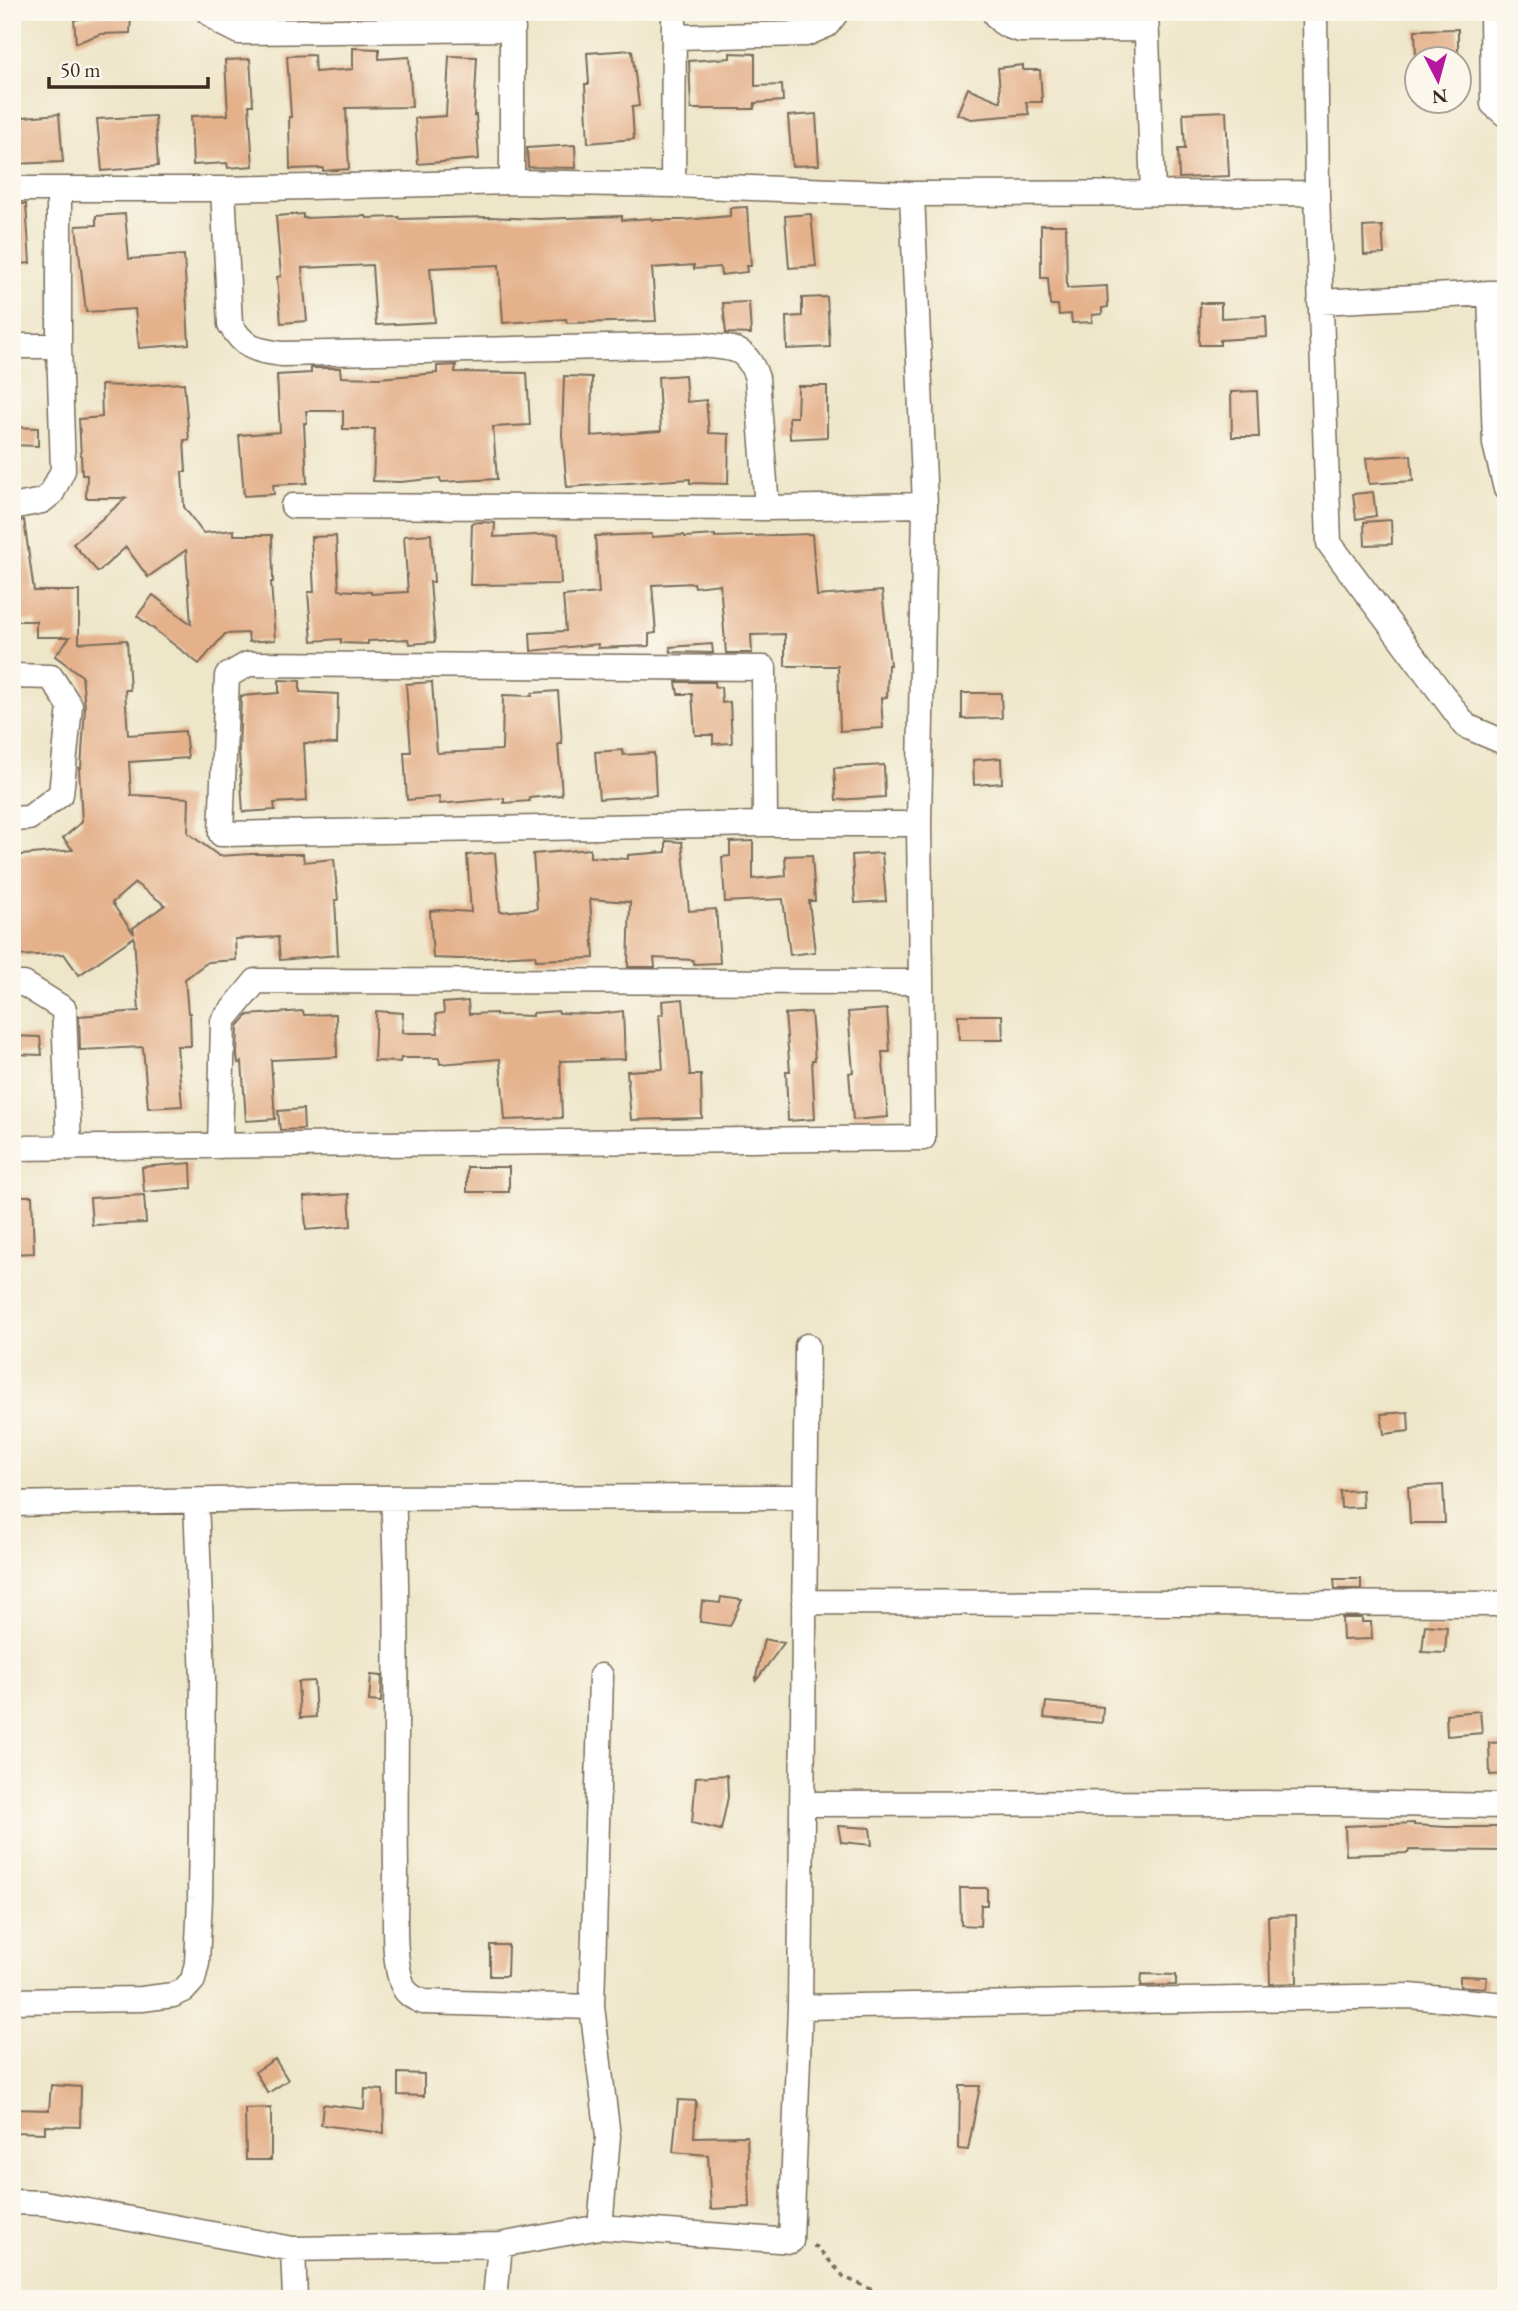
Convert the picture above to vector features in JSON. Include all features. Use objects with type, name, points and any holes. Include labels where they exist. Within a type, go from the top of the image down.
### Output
[{"type":"street","points":[[208,12],[239,32],[355,21],[512,21],[512,182]]},
{"type":"street","points":[[673,185],[674,24],[806,34],[827,25],[837,12]]},
{"type":"street","points":[[994,12],[996,19],[1020,30],[1146,21],[1153,192]]},
{"type":"street","points":[[1315,12],[1317,193],[1329,543],[1466,726],[1506,743]]},
{"type":"street","points":[[1492,12],[1493,104],[1506,115]]},
{"type":"street","points":[[12,189],[223,189],[512,182],[912,194],[1317,193]]},
{"type":"street","points":[[223,189],[230,324],[240,342],[256,350],[294,354],[702,345],[743,353],[752,363],[757,378],[767,508]]},
{"type":"street","points":[[12,507],[42,501],[52,493],[63,470],[59,346],[59,190]]},
{"type":"street","points":[[12,1149],[923,1138],[919,824],[925,505],[912,194]]},
{"type":"street","points":[[1320,302],[1498,293],[1500,444],[1506,489]]},
{"type":"street","points":[[12,346],[59,346]]},
{"type":"street","points":[[293,506],[767,508],[925,505]]},
{"type":"street","points":[[765,824],[764,668],[248,664],[227,676],[221,834],[765,824],[919,824]]},
{"type":"street","points":[[12,676],[51,677],[70,706],[61,794],[29,818],[12,818]]},
{"type":"street","points":[[220,1146],[223,1021],[256,981],[921,982]]},
{"type":"street","points":[[12,984],[24,984],[64,1009],[69,1148]]},
{"type":"street","points":[[12,2202],[44,2203],[293,2249],[500,2245],[600,2227],[791,2241],[800,2007],[807,1346]]},
{"type":"street","points":[[12,1504],[393,1498],[805,1497]]},
{"type":"street","points":[[393,1498],[398,1626],[395,1825],[397,1955],[403,1987],[411,1997],[423,2001],[592,2007]]},
{"type":"street","points":[[12,2001],[142,1999],[173,1995],[184,1990],[194,1980],[201,1898],[203,1680],[196,1501]]},
{"type":"street","points":[[804,1602],[1506,1604]]},
{"type":"street","points":[[600,2227],[608,2136],[592,2007],[601,1676]]},
{"type":"street","points":[[802,1804],[1331,1803],[1506,1806]]},
{"type":"street","points":[[800,2007],[1410,1996],[1506,2005]]},
{"type":"street","points":[[495,2299],[500,2245]]},
{"type":"street","points":[[293,2249],[295,2299]]},
{"type":"path","points":[[791,2241],[817,2247],[844,2277],[877,2292],[912,2295],[914,2299]]},
{"type":"building","points":[[111,13],[112,18],[131,17],[130,33],[101,34],[76,43],[74,20]]},
{"type":"building","points":[[1458,29],[1458,46],[1416,46],[1415,30]]},
{"type":"building","points":[[353,48],[379,49],[379,59],[409,57],[412,107],[346,108],[349,169],[290,169],[291,117],[287,56],[314,55],[315,72],[353,69]]},
{"type":"building","points":[[632,50],[639,106],[632,107],[634,139],[588,143],[585,84],[589,84],[587,53]]},
{"type":"building","points":[[730,53],[755,54],[755,86],[782,85],[783,101],[755,103],[754,109],[691,109],[689,61],[730,58]]},
{"type":"building","points":[[449,56],[477,57],[474,116],[476,115],[479,159],[418,164],[415,118],[446,116]]},
{"type":"building","points":[[250,59],[253,105],[249,105],[253,166],[228,168],[227,163],[193,165],[191,116],[228,115],[225,60]]},
{"type":"building","points":[[1023,65],[1023,70],[1040,70],[1042,102],[1026,102],[1029,114],[971,119],[957,114],[968,88],[1001,102],[998,68]]},
{"type":"building","points":[[1226,111],[1229,176],[1179,178],[1178,149],[1185,149],[1183,113]]},
{"type":"building","points":[[59,114],[63,162],[12,164],[12,118]]},
{"type":"building","points":[[816,114],[819,165],[792,166],[788,116]]},
{"type":"building","points":[[155,116],[158,166],[102,171],[97,119]]},
{"type":"building","points":[[575,145],[576,168],[528,167],[527,148]]},
{"type":"building","points":[[12,204],[26,204],[30,263],[12,265]]},
{"type":"building","points":[[747,207],[751,266],[746,266],[747,272],[721,275],[720,267],[694,269],[694,265],[652,268],[656,321],[567,323],[566,319],[503,323],[499,265],[430,268],[435,322],[376,325],[372,265],[302,268],[307,321],[281,323],[277,277],[281,276],[276,216],[303,214],[303,218],[366,216],[399,219],[539,219],[622,216],[622,220],[684,220],[730,216],[730,208]]},
{"type":"building","points":[[125,214],[129,259],[184,255],[189,344],[139,348],[135,309],[86,312],[76,226],[96,225],[96,216]]},
{"type":"building","points":[[811,214],[816,266],[789,268],[785,216]]},
{"type":"building","points":[[1041,225],[1066,225],[1067,288],[1107,286],[1108,307],[1102,308],[1102,314],[1092,315],[1092,322],[1072,323],[1071,314],[1059,315],[1058,305],[1050,305],[1048,278],[1041,278]]},
{"type":"building","points":[[1382,226],[1384,254],[1364,255],[1363,227]]},
{"type":"building","points":[[827,297],[830,347],[787,349],[786,317],[802,316],[802,298]]},
{"type":"building","points":[[749,302],[751,334],[726,333],[723,303]]},
{"type":"building","points":[[1200,303],[1221,303],[1221,318],[1266,316],[1267,337],[1220,340],[1220,345],[1199,345]]},
{"type":"building","points":[[456,365],[455,372],[527,373],[530,425],[493,427],[497,479],[373,481],[375,429],[343,429],[343,411],[306,411],[307,423],[304,423],[307,483],[273,485],[274,494],[244,496],[239,435],[280,432],[277,375],[311,373],[311,368],[340,368],[341,377],[379,378],[437,373],[437,366]]},
{"type":"building","points":[[685,375],[687,402],[706,400],[709,433],[729,434],[728,484],[690,483],[690,479],[567,487],[562,435],[564,376],[592,377],[591,436],[661,431],[658,377]]},
{"type":"building","points":[[184,383],[189,440],[184,440],[184,507],[203,533],[234,530],[234,535],[272,535],[271,582],[275,640],[249,642],[248,633],[225,634],[199,664],[137,616],[153,595],[191,624],[186,550],[148,577],[126,547],[98,572],[73,544],[126,498],[86,498],[87,475],[82,475],[79,419],[102,417],[101,385]]},
{"type":"building","points":[[798,386],[827,386],[827,437],[790,439],[789,417],[797,417]]},
{"type":"building","points":[[1257,391],[1259,437],[1232,437],[1231,392]]},
{"type":"building","points":[[12,427],[38,428],[38,446],[12,445]]},
{"type":"building","points":[[1411,455],[1413,481],[1369,484],[1366,458]]},
{"type":"building","points":[[1373,492],[1376,516],[1356,519],[1353,494]]},
{"type":"building","points":[[24,520],[34,591],[79,591],[79,643],[127,640],[130,690],[125,690],[128,735],[185,731],[188,758],[129,762],[131,795],[189,798],[188,833],[219,856],[303,854],[304,862],[334,859],[338,900],[335,900],[338,955],[280,960],[278,937],[235,939],[236,960],[208,962],[185,979],[191,1046],[177,1046],[182,1106],[148,1108],[143,1047],[80,1050],[79,1016],[139,1011],[134,937],[79,975],[64,954],[12,956],[12,856],[73,850],[63,838],[82,822],[79,768],[85,708],[82,676],[55,656],[70,637],[36,637],[36,621],[12,621],[12,522]],"holes":[[[135,883],[165,905],[133,928],[134,934],[112,903]]]},
{"type":"building","points":[[1391,520],[1392,544],[1365,545],[1364,522]]},
{"type":"building","points":[[472,523],[495,523],[494,537],[558,534],[561,584],[470,585]]},
{"type":"building","points":[[431,534],[434,582],[430,582],[435,642],[409,644],[408,639],[368,641],[368,644],[341,643],[341,639],[312,641],[308,592],[314,592],[311,537],[336,536],[339,590],[371,594],[408,592],[404,536]]},
{"type":"building","points":[[652,534],[652,537],[715,537],[812,534],[817,596],[882,591],[890,665],[887,697],[881,698],[883,728],[840,731],[838,666],[785,666],[785,634],[751,635],[752,653],[726,653],[720,584],[695,587],[694,583],[652,585],[656,633],[649,634],[649,646],[598,648],[598,644],[531,651],[530,633],[566,631],[563,596],[599,593],[595,536]]},
{"type":"building","points":[[712,644],[713,653],[671,652],[670,647]]},
{"type":"building","points":[[279,680],[300,681],[300,692],[338,694],[337,744],[304,743],[307,801],[274,803],[275,810],[243,812],[239,752],[241,696],[279,693]]},
{"type":"building","points":[[432,682],[437,753],[502,750],[503,695],[532,696],[532,693],[558,691],[562,795],[504,803],[504,798],[440,804],[439,797],[407,800],[404,752],[411,752],[406,684]]},
{"type":"building","points":[[676,682],[715,682],[715,687],[721,687],[722,703],[730,702],[732,743],[713,744],[713,735],[695,735],[692,694],[678,694]]},
{"type":"building","points":[[962,693],[1001,693],[1002,718],[962,719]]},
{"type":"building","points":[[622,750],[623,755],[654,753],[656,795],[599,799],[595,752]]},
{"type":"building","points":[[1001,758],[1002,783],[974,785],[973,760]]},
{"type":"building","points":[[884,765],[885,797],[836,800],[834,768]]},
{"type":"building","points":[[666,841],[682,842],[689,911],[716,909],[720,963],[694,964],[693,960],[654,958],[655,967],[628,967],[630,902],[590,899],[594,958],[536,960],[535,955],[433,958],[430,911],[471,912],[467,855],[495,853],[500,912],[537,909],[533,854],[590,849],[590,857],[628,859],[628,855],[666,852]]},
{"type":"building","points":[[753,841],[753,879],[786,876],[785,856],[812,855],[815,901],[809,901],[815,952],[790,955],[783,899],[725,902],[722,857],[730,856],[730,842]]},
{"type":"building","points":[[882,853],[886,901],[855,903],[852,855]]},
{"type":"building","points":[[683,999],[690,1075],[701,1075],[702,1118],[631,1120],[627,1071],[663,1069],[659,1015],[663,1014],[662,1001]]},
{"type":"building","points":[[468,1001],[469,1014],[533,1016],[533,1013],[558,1011],[597,1014],[623,1011],[625,1059],[560,1061],[562,1118],[505,1120],[500,1059],[440,1064],[439,1058],[401,1058],[400,1062],[374,1061],[376,1011],[403,1013],[402,1033],[438,1033],[436,1014],[444,1013],[443,1003]]},
{"type":"building","points":[[887,1009],[890,1052],[882,1052],[888,1117],[853,1120],[849,1073],[853,1072],[848,1012]]},
{"type":"building","points":[[303,1011],[304,1015],[336,1014],[337,1057],[271,1060],[275,1119],[246,1121],[242,1062],[238,1063],[237,1055],[238,1026],[248,1015]]},
{"type":"building","points":[[811,1012],[815,1060],[812,1060],[815,1119],[788,1121],[786,1071],[790,1071],[785,1014]]},
{"type":"building","points":[[958,1015],[1002,1015],[1003,1040],[959,1040]]},
{"type":"building","points":[[12,1036],[40,1037],[42,1055],[12,1054]]},
{"type":"building","points":[[303,1109],[304,1129],[280,1130],[278,1111]]},
{"type":"building","points":[[191,1163],[192,1188],[144,1192],[142,1167]]},
{"type":"building","points":[[467,1167],[509,1167],[509,1192],[467,1192]]},
{"type":"building","points":[[349,1194],[351,1226],[306,1230],[304,1197]]},
{"type":"building","points":[[144,1195],[146,1223],[92,1225],[90,1198]]},
{"type":"building","points":[[12,1196],[32,1196],[34,1253],[12,1254]]},
{"type":"building","points":[[1408,1412],[1409,1431],[1384,1434],[1381,1414]]},
{"type":"building","points":[[1443,1485],[1445,1523],[1410,1523],[1408,1487]]},
{"type":"building","points":[[1362,1490],[1363,1507],[1341,1508],[1340,1491]]},
{"type":"building","points":[[1334,1579],[1361,1579],[1361,1589],[1335,1589]]},
{"type":"building","points":[[721,1597],[742,1600],[730,1626],[700,1622],[702,1601],[720,1603]]},
{"type":"building","points":[[1342,1618],[1362,1618],[1362,1622],[1371,1622],[1372,1639],[1343,1640]]},
{"type":"building","points":[[1425,1625],[1447,1627],[1445,1653],[1422,1652]]},
{"type":"building","points":[[764,1639],[784,1643],[755,1682]]},
{"type":"building","points":[[371,1675],[382,1676],[381,1702],[369,1701]]},
{"type":"building","points":[[314,1681],[316,1717],[300,1718],[298,1682]]},
{"type":"building","points":[[1046,1702],[1103,1707],[1102,1723],[1044,1718]]},
{"type":"building","points":[[1480,1711],[1482,1733],[1447,1736],[1446,1714]]},
{"type":"building","points":[[1506,1742],[1506,1774],[1490,1775],[1489,1743]]},
{"type":"building","points":[[727,1775],[728,1797],[721,1830],[692,1823],[696,1777]]},
{"type":"building","points":[[1414,1823],[1447,1827],[1506,1827],[1506,1851],[1409,1850],[1408,1853],[1346,1855],[1345,1826]]},
{"type":"building","points":[[838,1826],[870,1828],[872,1845],[841,1842]]},
{"type":"building","points":[[960,1888],[987,1888],[987,1905],[981,1905],[980,1926],[961,1925]]},
{"type":"building","points":[[1296,1915],[1297,1983],[1270,1984],[1268,1916]]},
{"type":"building","points":[[490,1945],[508,1945],[507,1976],[490,1976]]},
{"type":"building","points":[[1142,1974],[1176,1975],[1176,1985],[1141,1986]]},
{"type":"building","points":[[1460,1976],[1487,1977],[1486,1988],[1460,1986]]},
{"type":"building","points":[[275,2059],[288,2080],[268,2093],[255,2072]]},
{"type":"building","points":[[398,2073],[424,2074],[424,2096],[398,2095]]},
{"type":"building","points":[[51,2085],[81,2087],[80,2127],[45,2126],[45,2133],[12,2132],[12,2109],[49,2110]]},
{"type":"building","points":[[960,2086],[980,2086],[968,2150],[959,2149]]},
{"type":"building","points":[[365,2089],[383,2090],[384,2133],[321,2125],[323,2104],[364,2109]]},
{"type":"building","points":[[678,2100],[696,2101],[694,2137],[747,2136],[750,2207],[711,2209],[708,2155],[673,2152]]},
{"type":"building","points":[[271,2108],[271,2160],[246,2160],[245,2109]]}]
